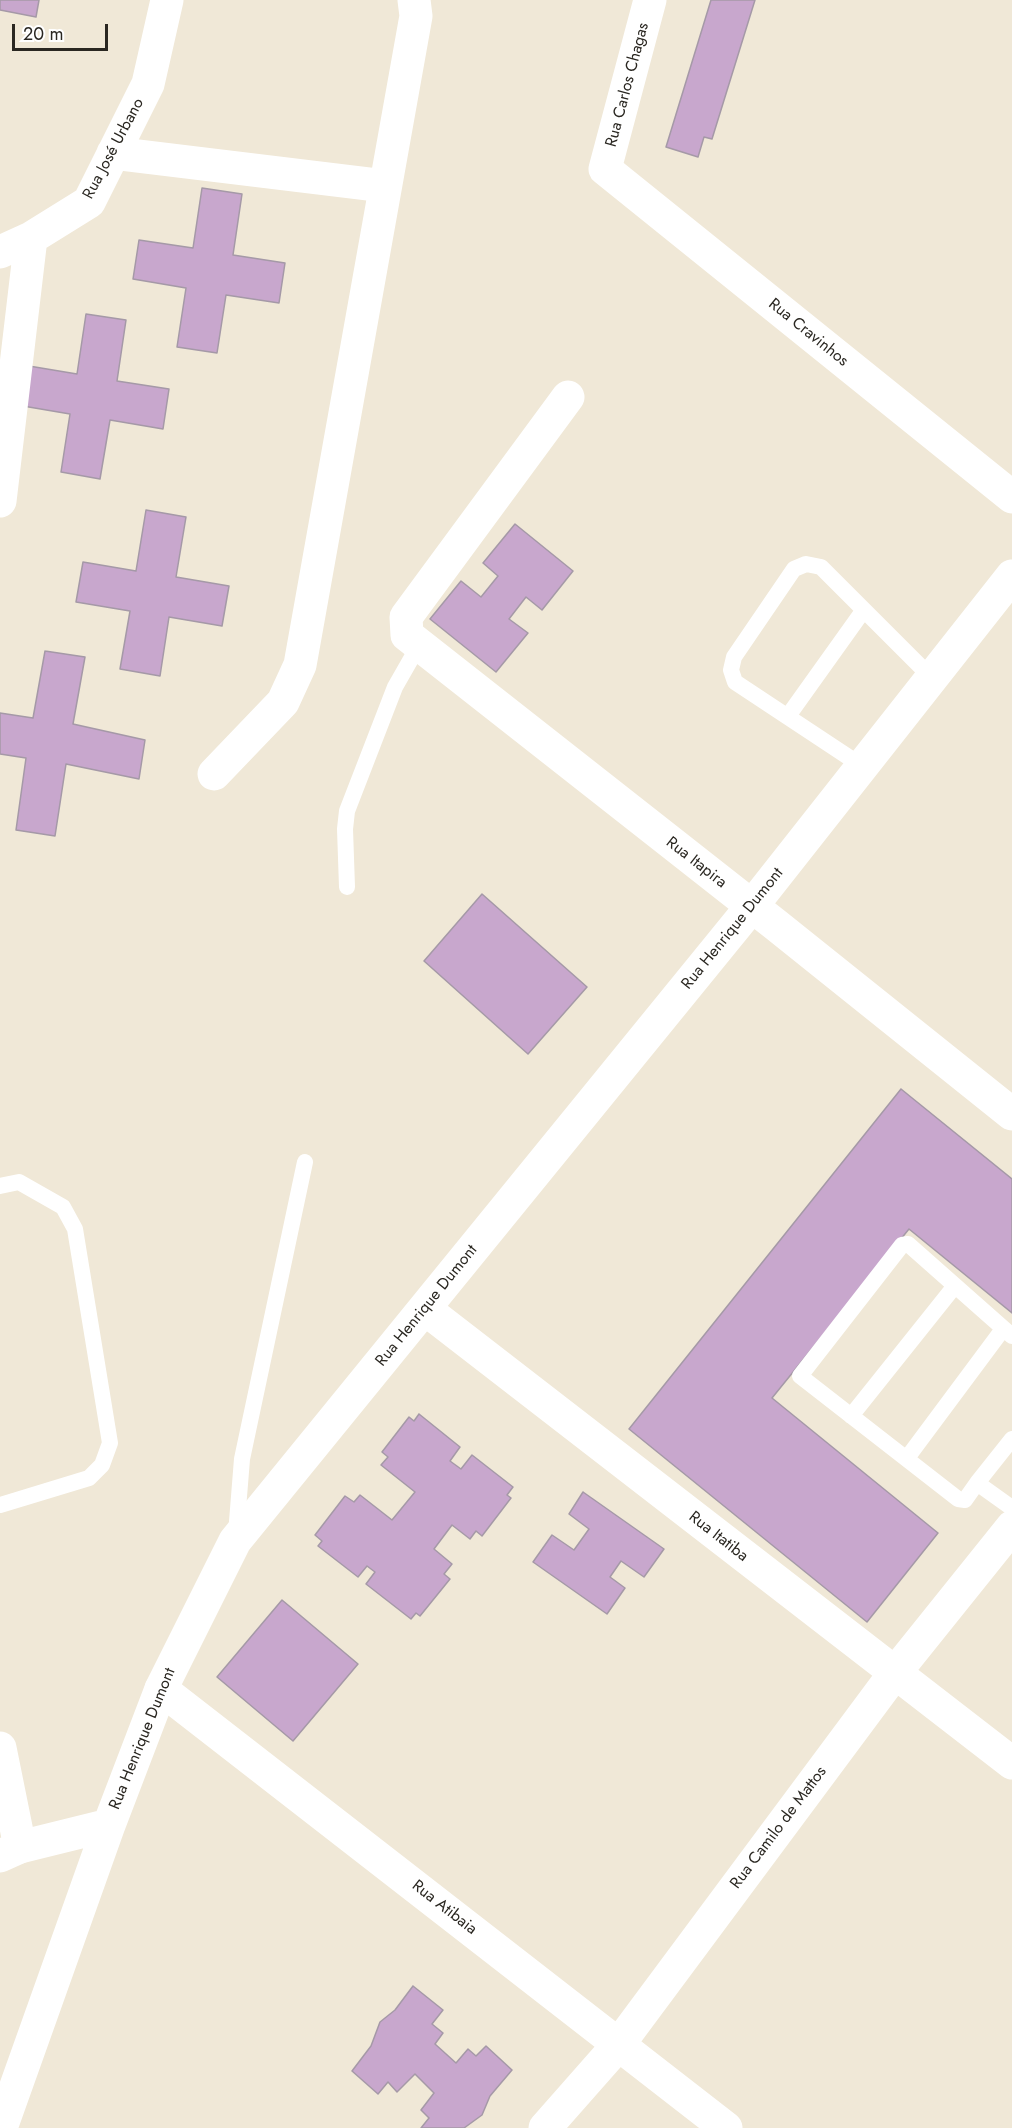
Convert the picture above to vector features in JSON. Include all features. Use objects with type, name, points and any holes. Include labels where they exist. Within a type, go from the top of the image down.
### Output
[{"type":"street","name":"Rua José Urbano","points":[[0,252],[31,238],[89,202],[148,84],[167,0]]},
{"type":"street","points":[[214,774],[283,702],[300,665],[416,16],[414,0]]},
{"type":"street","name":"Rua Carlos Chagas","points":[[605,169],[650,0]]},
{"type":"street","points":[[113,153],[385,186]]},
{"type":"street","name":"Rua Cravinhos","points":[[605,169],[1012,496]]},
{"type":"street","points":[[0,501],[31,238]]},
{"type":"street","points":[[413,640],[406,617],[568,398]]},
{"type":"street","name":"Rua Henrique Dumont","points":[[2,2128],[109,1825],[161,1689],[235,1541],[752,906],[1012,576]]},
{"type":"street","name":"Rua Itapira","points":[[413,640],[1012,1114]]},
{"type":"street","name":"Rua Itatiba","points":[[425,1310],[1012,1764]]},
{"type":"street","name":"Rua Camilo de Mattos","points":[[545,2128],[619,2043],[894,1674],[1012,1527]]},
{"type":"street","name":"Rua Atibaia","points":[[161,1689],[726,2128]]},
{"type":"street","points":[[0,1748],[10,1852],[109,1825]]},
{"type":"lane","points":[[862,766],[735,682],[731,670],[734,657],[794,569],[806,564],[821,567],[932,678]]},
{"type":"lane","points":[[788,716],[863,611]]},
{"type":"lane","points":[[347,887],[346,811],[413,640]]},
{"type":"lane","points":[[235,1541],[242,1459],[305,1162]]},
{"type":"lane","points":[[0,1186],[20,1182],[63,1207],[75,1229],[110,1443],[102,1465],[89,1478],[0,1505]]},
{"type":"lane","points":[[907,1458],[1007,1332],[908,1244],[902,1245],[801,1374],[802,1380],[961,1500],[965,1500],[1012,1439]]},
{"type":"lane","points":[[852,1416],[954,1287]]},
{"type":"lane","points":[[977,1483],[1012,1509]]},
{"type":"building","points":[[0,0],[39,0],[36,17],[0,10]]},
{"type":"building","points":[[711,0],[755,0],[712,139],[704,137],[698,157],[666,147]]},
{"type":"building","points":[[202,188],[242,194],[233,255],[285,263],[279,303],[226,295],[217,353],[177,347],[186,288],[133,279],[139,240],[193,248]]},
{"type":"building","points":[[86,314],[126,320],[117,381],[169,389],[163,429],[110,420],[100,479],[61,472],[70,414],[17,405],[23,365],[77,374]]},
{"type":"building","points":[[146,510],[186,517],[176,577],[229,586],[222,626],[169,617],[160,676],[120,669],[130,611],[76,602],[83,562],[136,571]]},
{"type":"building","points":[[515,524],[573,571],[542,610],[526,597],[509,619],[528,633],[496,672],[430,619],[461,581],[481,597],[498,576],[483,563]]},
{"type":"building","points":[[45,651],[85,657],[73,724],[145,740],[139,779],[66,764],[55,836],[16,830],[26,758],[0,754],[0,713],[33,718]]},
{"type":"building","points":[[482,894],[587,987],[528,1054],[424,961]]},
{"type":"building","points":[[901,1089],[1012,1179],[1012,1313],[909,1229],[772,1398],[938,1533],[867,1622],[629,1429]]},
{"type":"building","points":[[419,1414],[460,1447],[450,1461],[461,1469],[472,1455],[513,1487],[507,1495],[511,1498],[482,1536],[476,1531],[470,1539],[452,1525],[434,1549],[452,1564],[444,1574],[450,1579],[420,1616],[416,1613],[411,1619],[366,1584],[375,1572],[367,1566],[358,1577],[318,1546],[322,1541],[315,1535],[345,1496],[354,1502],[360,1495],[392,1520],[415,1492],[381,1465],[388,1457],[382,1452],[409,1417],[414,1421]]},
{"type":"building","points":[[583,1492],[664,1549],[644,1577],[621,1561],[610,1577],[625,1588],[607,1614],[533,1562],[552,1535],[574,1550],[589,1529],[569,1514]]},
{"type":"building","points":[[282,1600],[358,1664],[293,1741],[217,1677]]},
{"type":"building","points":[[413,1986],[443,2010],[432,2024],[443,2033],[435,2044],[456,2063],[468,2049],[476,2056],[486,2046],[512,2070],[490,2096],[482,2115],[464,2128],[421,2128],[429,2118],[421,2110],[434,2093],[415,2074],[397,2092],[388,2082],[378,2094],[352,2071],[371,2046],[380,2022],[395,2010]]}]
